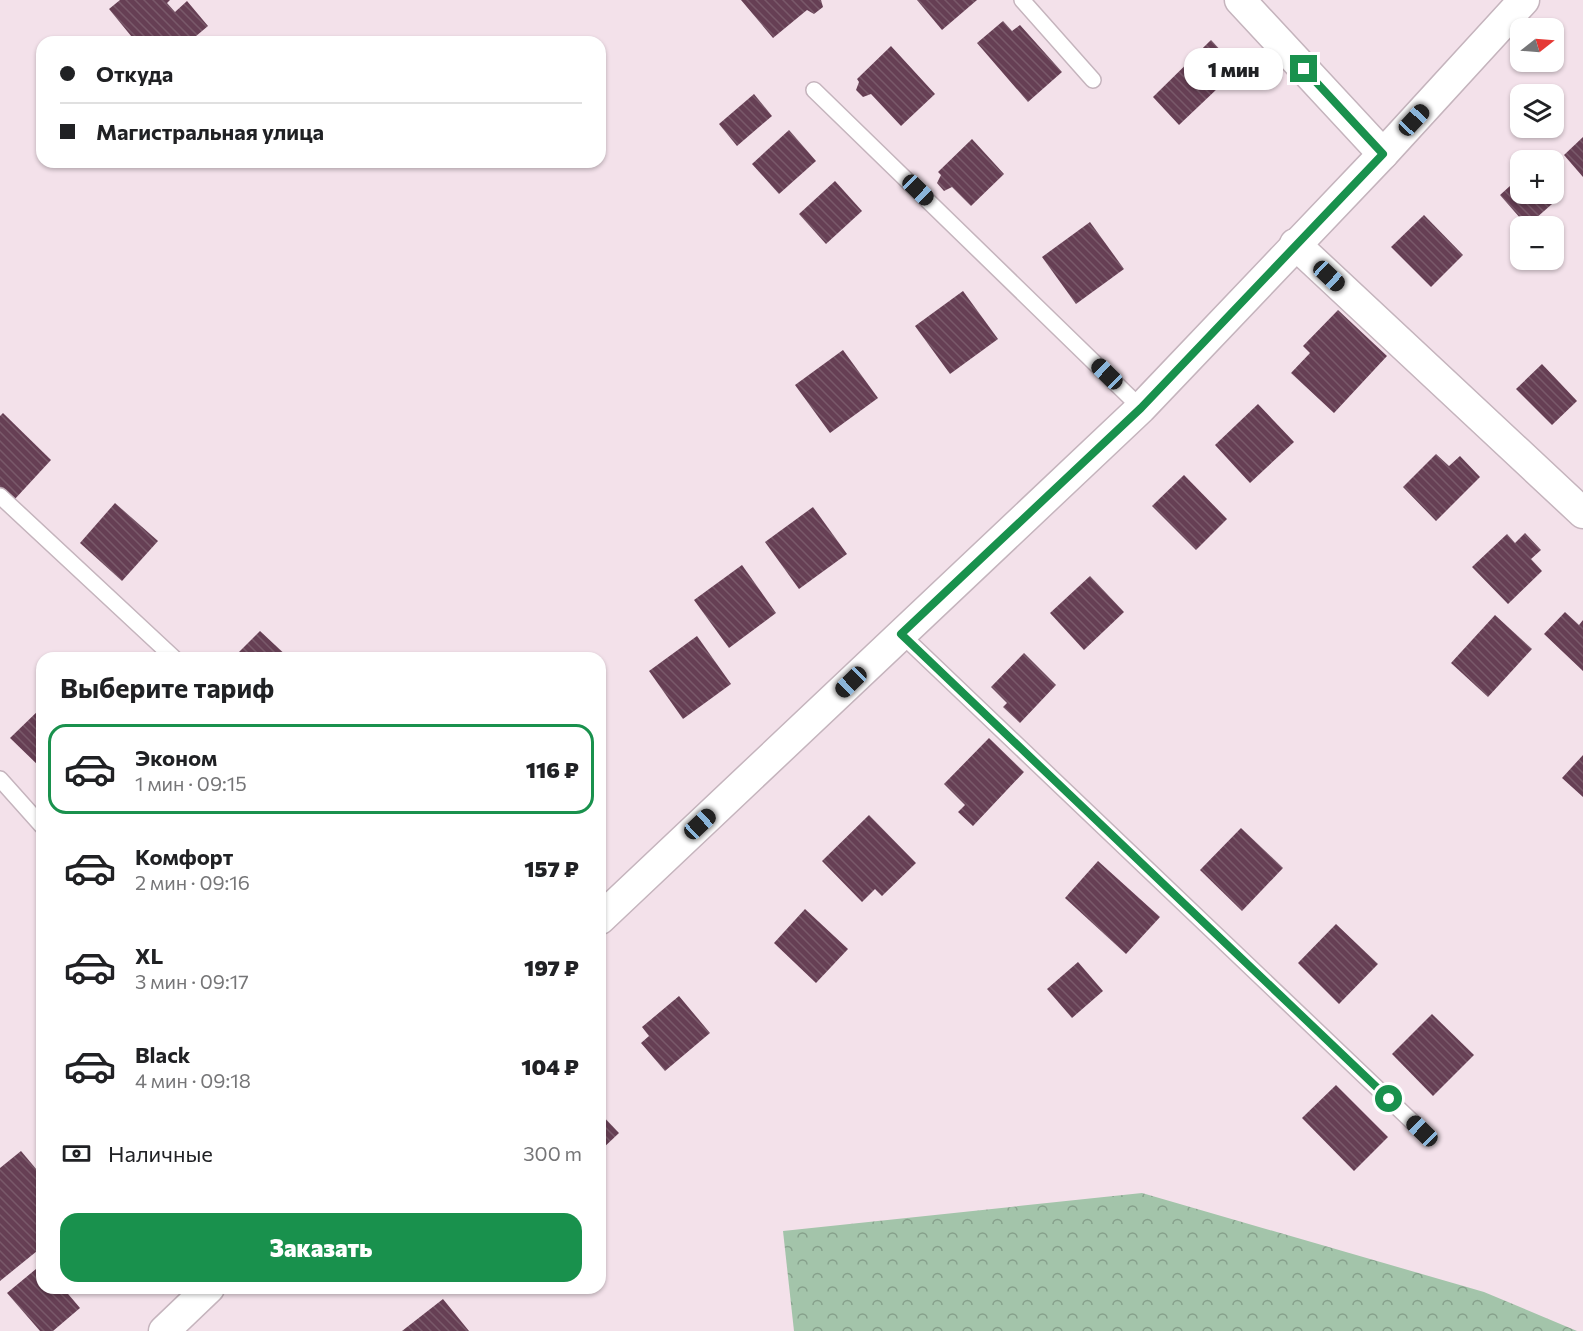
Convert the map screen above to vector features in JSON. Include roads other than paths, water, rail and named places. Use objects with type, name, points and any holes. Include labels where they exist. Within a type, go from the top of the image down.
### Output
[{"type":"street","points":[[1240,0],[1383,154]]},
{"type":"street","points":[[606,913],[1141,408],[1383,154],[1524,0]]},
{"type":"street","points":[[1296,244],[1583,513]]},
{"type":"street","points":[[164,1331],[203,1294]]},
{"type":"lane","points":[[1022,0],[1094,80]]},
{"type":"lane","points":[[814,90],[1141,408]]},
{"type":"lane","points":[[0,496],[168,652]]},
{"type":"lane","points":[[901,634],[1422,1131]]},
{"type":"lane","points":[[0,779],[36,819]]}]
